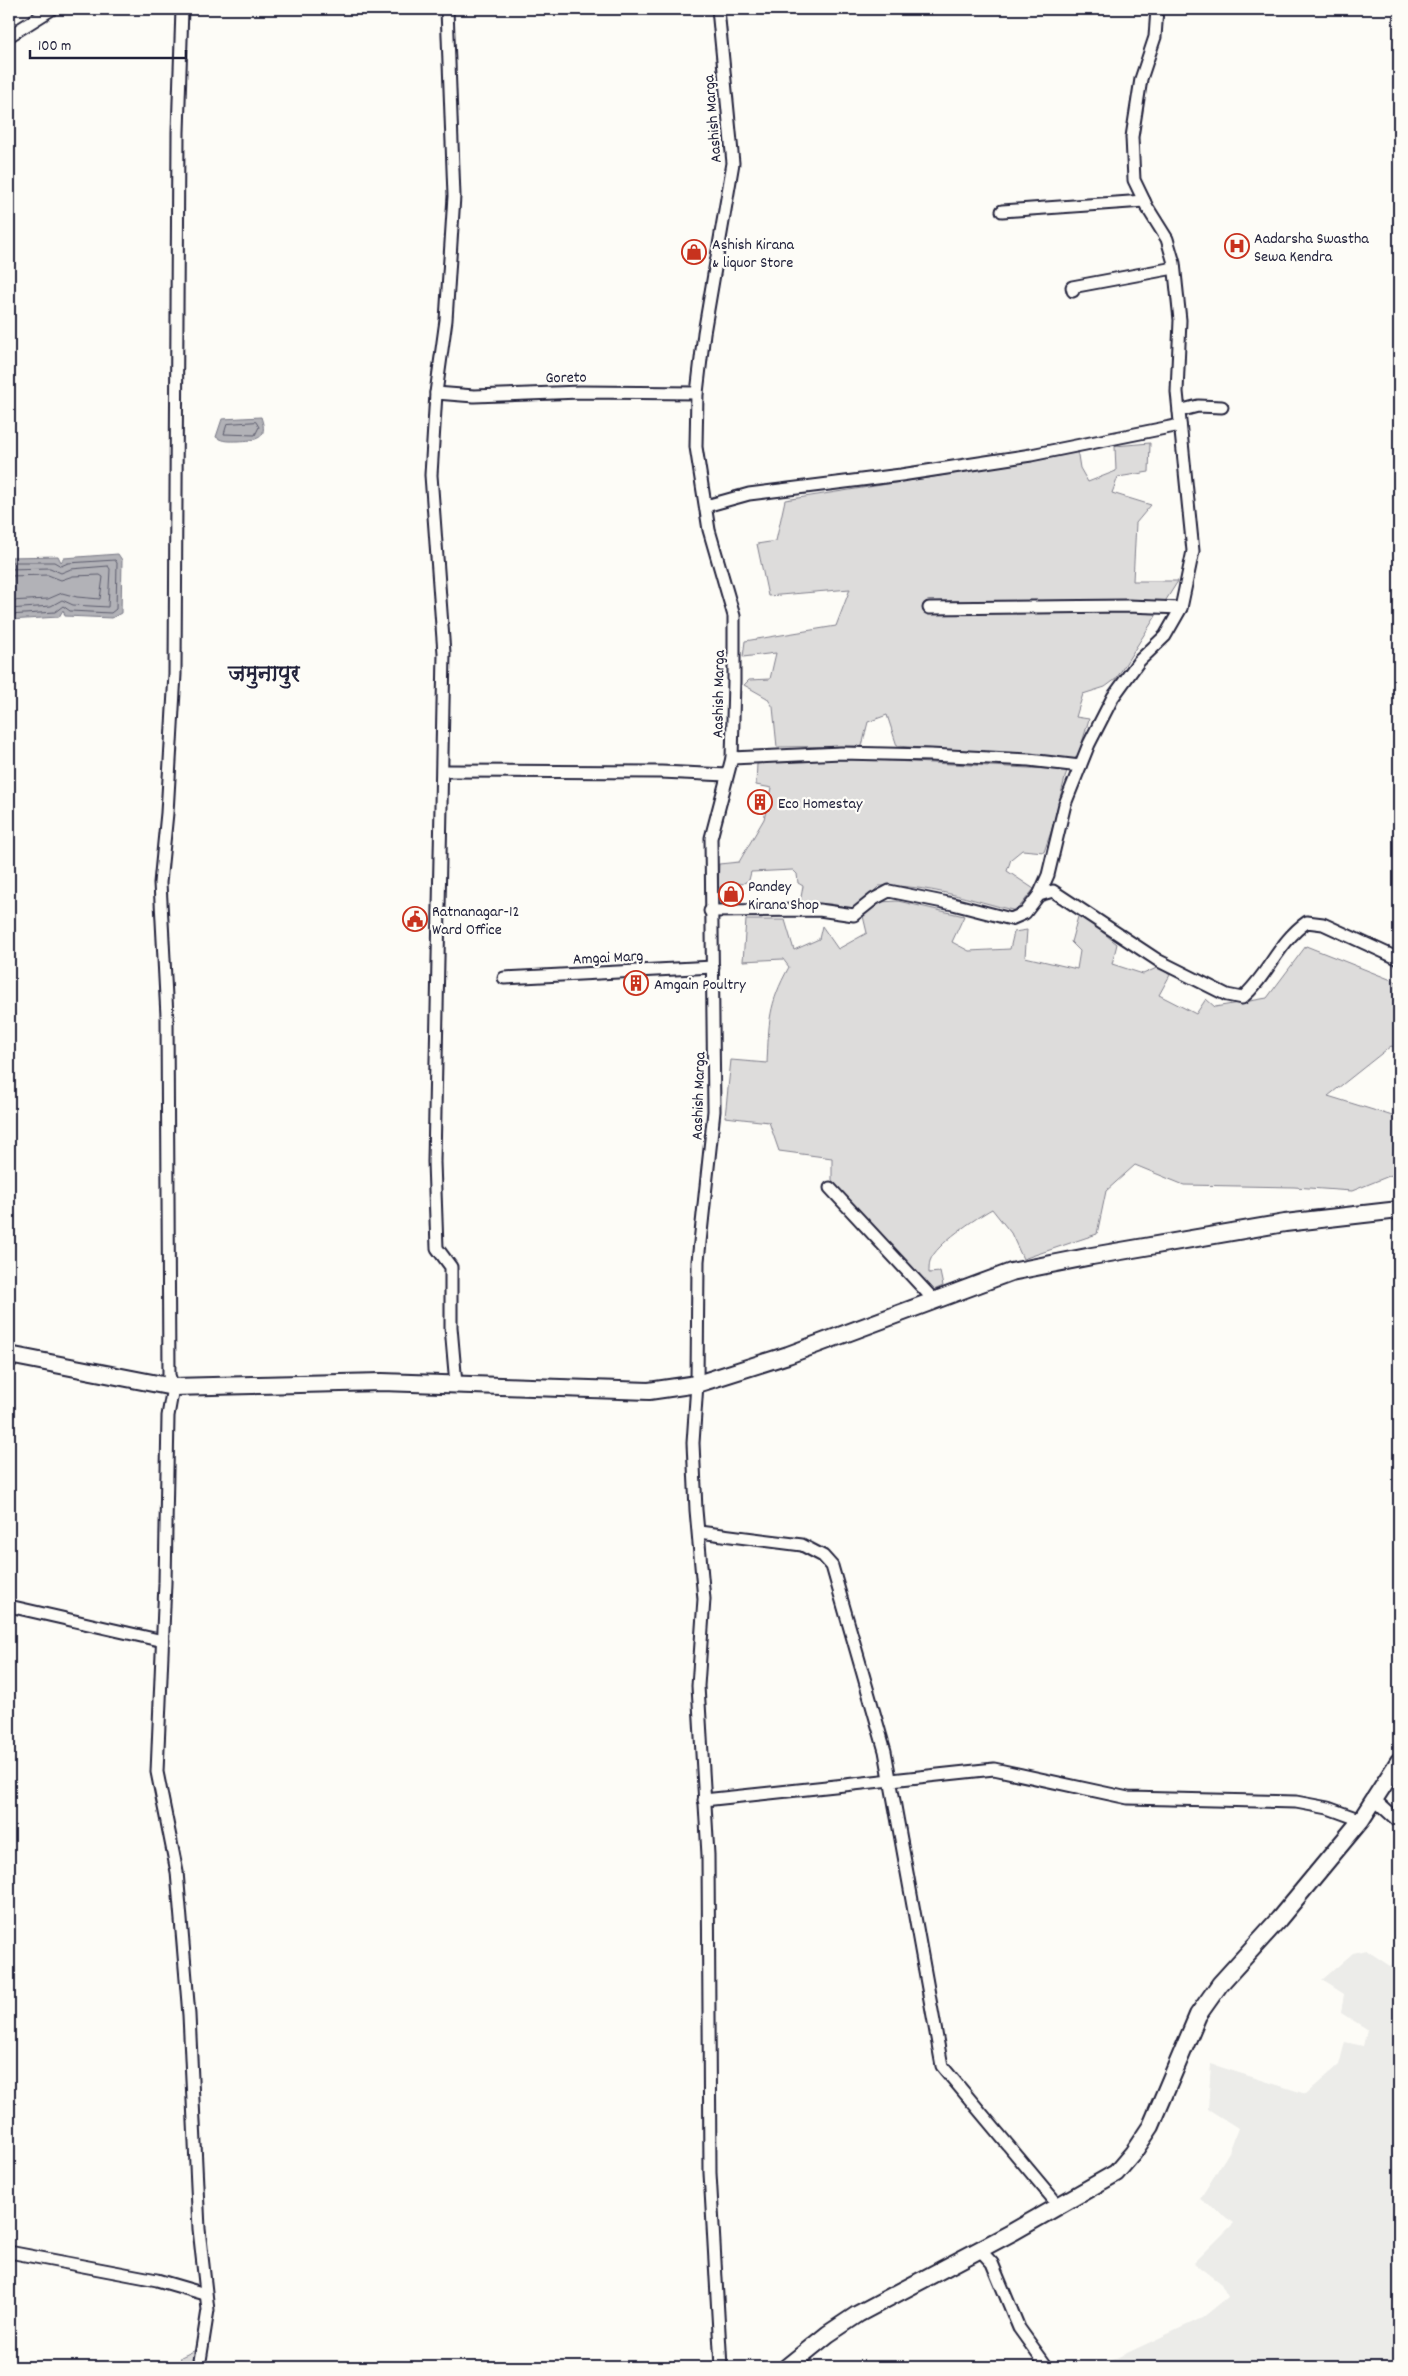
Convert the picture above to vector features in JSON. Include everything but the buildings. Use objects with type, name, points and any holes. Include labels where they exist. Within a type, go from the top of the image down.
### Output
[{"type":"street","points":[[9,36],[52,9]]},
{"type":"street","points":[[182,9],[178,132],[174,674],[167,813],[160,883],[167,1016],[169,1375],[173,1387],[168,1416],[163,1641],[157,1772],[178,1872],[188,2014],[199,2229],[208,2310],[199,2367]]},
{"type":"street","points":[[447,9],[454,196],[446,320],[436,393],[431,475],[444,653],[434,1162],[437,1248],[451,1267],[451,1327],[456,1384]]},
{"type":"street","name":"Aashish Marga","points":[[718,9],[733,163],[704,333],[697,393],[696,447],[709,530],[734,616],[732,758],[711,838],[710,911],[713,967],[714,1111],[698,1261],[697,1384],[693,1443],[704,1599],[698,1686],[708,1856],[710,2173],[721,2367]]},
{"type":"street","points":[[710,911],[819,910],[854,915],[874,898],[889,891],[953,904],[1011,919],[1025,913],[1039,895],[1048,874],[1065,804],[1080,766],[1113,697],[1140,661],[1164,636],[1181,608],[1194,551],[1177,392],[1180,320],[1174,268],[1167,238],[1144,201],[1134,180],[1132,137],[1141,79],[1155,37],[1157,9]]},
{"type":"street","points":[[1002,211],[1144,201]]},
{"type":"street","points":[[1073,292],[1072,287],[1174,268]]},
{"type":"street","name":"Goreto","points":[[436,393],[474,396],[580,392],[697,393]]},
{"type":"street","points":[[1179,411],[1198,406],[1222,407]]},
{"type":"street","points":[[706,506],[748,494],[901,475],[1030,455],[1180,425]]},
{"type":"street","points":[[929,608],[1128,606],[1181,608]]},
{"type":"street","points":[[732,758],[841,753],[930,755],[1030,760],[1080,766]]},
{"type":"street","points":[[443,771],[661,772],[727,775]]},
{"type":"street","points":[[1039,895],[1053,891],[1159,962],[1227,996],[1242,998],[1254,989],[1293,932],[1307,922],[1322,924],[1399,959]]},
{"type":"street","name":"Amgai Marg","points":[[504,978],[713,967]]},
{"type":"street","points":[[830,1188],[934,1300]]},
{"type":"street","points":[[9,1355],[173,1387],[382,1382],[649,1391],[697,1384],[788,1356],[1011,1272],[1285,1223],[1399,1210]]},
{"type":"street","points":[[699,1532],[802,1545],[823,1556],[832,1566],[885,1751],[942,2066],[1059,2206]]},
{"type":"street","points":[[9,1606],[163,1641]]},
{"type":"street","points":[[788,2367],[828,2334],[858,2314],[1059,2206],[1116,2173],[1134,2153],[1151,2126],[1198,2015],[1220,1984],[1279,1919],[1361,1820],[1376,1801],[1399,1761]]},
{"type":"street","points":[[704,1800],[890,1779],[994,1770],[1128,1798],[1296,1802],[1328,1808],[1361,1820]]},
{"type":"street","points":[[1376,1801],[1399,1822]]},
{"type":"street","points":[[979,2249],[992,2263],[1019,2328],[1047,2367]]},
{"type":"street","points":[[9,2252],[157,2280],[205,2294]]},
{"type":"shaded area","points":[[1150,443],[1149,472],[1118,477],[1112,493],[1151,505],[1136,523],[1133,581],[1178,581],[1116,679],[1105,687],[1083,694],[1076,717],[1089,719],[1077,760],[897,746],[887,715],[868,722],[862,746],[777,747],[773,707],[767,698],[744,685],[749,680],[770,679],[776,653],[743,657],[745,641],[836,626],[850,589],[768,596],[757,544],[776,541],[785,500],[965,472],[1077,449],[1080,468],[1088,482],[1116,471],[1115,446]]},
{"type":"shaded area","points":[[815,757],[1067,770],[1044,852],[1022,850],[1011,859],[1007,871],[1034,889],[1016,911],[931,890],[897,886],[879,886],[856,909],[831,904],[800,903],[803,886],[798,883],[797,874],[793,870],[751,872],[749,880],[742,884],[733,882],[718,888],[719,864],[739,862],[764,819],[772,788],[756,785],[757,764]]},
{"type":"shaded area","points":[[898,901],[964,916],[952,942],[969,951],[1010,949],[1014,932],[1027,930],[1025,957],[1077,969],[1080,951],[1071,942],[1079,913],[1117,944],[1112,964],[1143,974],[1159,967],[1170,975],[1159,995],[1196,1014],[1206,999],[1215,1007],[1267,998],[1306,946],[1399,983],[1399,1049],[1391,1046],[1328,1096],[1399,1118],[1399,1172],[1352,1191],[1294,1187],[1184,1185],[1135,1165],[1106,1191],[1097,1234],[1023,1259],[1011,1233],[992,1209],[957,1232],[934,1254],[930,1262],[929,1273],[940,1272],[943,1286],[927,1293],[832,1180],[832,1158],[779,1151],[769,1122],[725,1117],[731,1060],[767,1063],[768,1036],[773,1003],[789,967],[783,959],[743,961],[746,920],[785,920],[794,950],[819,939],[822,926],[838,949],[867,933],[863,916],[879,902]]},
{"type":"shaded area","points":[[1366,1950],[1399,1972],[1399,2367],[1097,2367],[1202,2318],[1228,2297],[1221,2284],[1194,2263],[1234,2223],[1200,2199],[1229,2152],[1238,2128],[1208,2109],[1211,2064],[1306,2094],[1339,2065],[1345,2042],[1363,2046],[1367,2029],[1341,2013],[1344,1994],[1322,1980],[1353,1953]]},
{"type":"shaded area","points":[[198,2349],[191,2367],[179,2367],[181,2357]]},
{"type":"water","points":[[261,417],[263,425],[262,434],[255,439],[229,441],[216,437],[222,419]]},
{"type":"water","points":[[118,554],[122,560],[121,613],[112,618],[65,616],[63,610],[59,617],[9,620],[9,557],[58,556],[61,562],[64,558]]},
{"type":"place","name":"Aadarsha Swastha Sewa Kendra","points":[[1237,246]]},
{"type":"place","name":"Ashish Kirana & liquor Store","points":[[694,252]]},
{"type":"place","name":"Eco Homestay","points":[[760,802]]},
{"type":"place","name":"Pandey Kirana Shop","points":[[731,894]]},
{"type":"place","name":"Ratnanagar-12 Ward Office","points":[[415,919]]},
{"type":"place","name":"Amgain Poultry","points":[[636,983]]},
{"type":"district","name":"जमुनापुर","points":[[264,673]]}]
